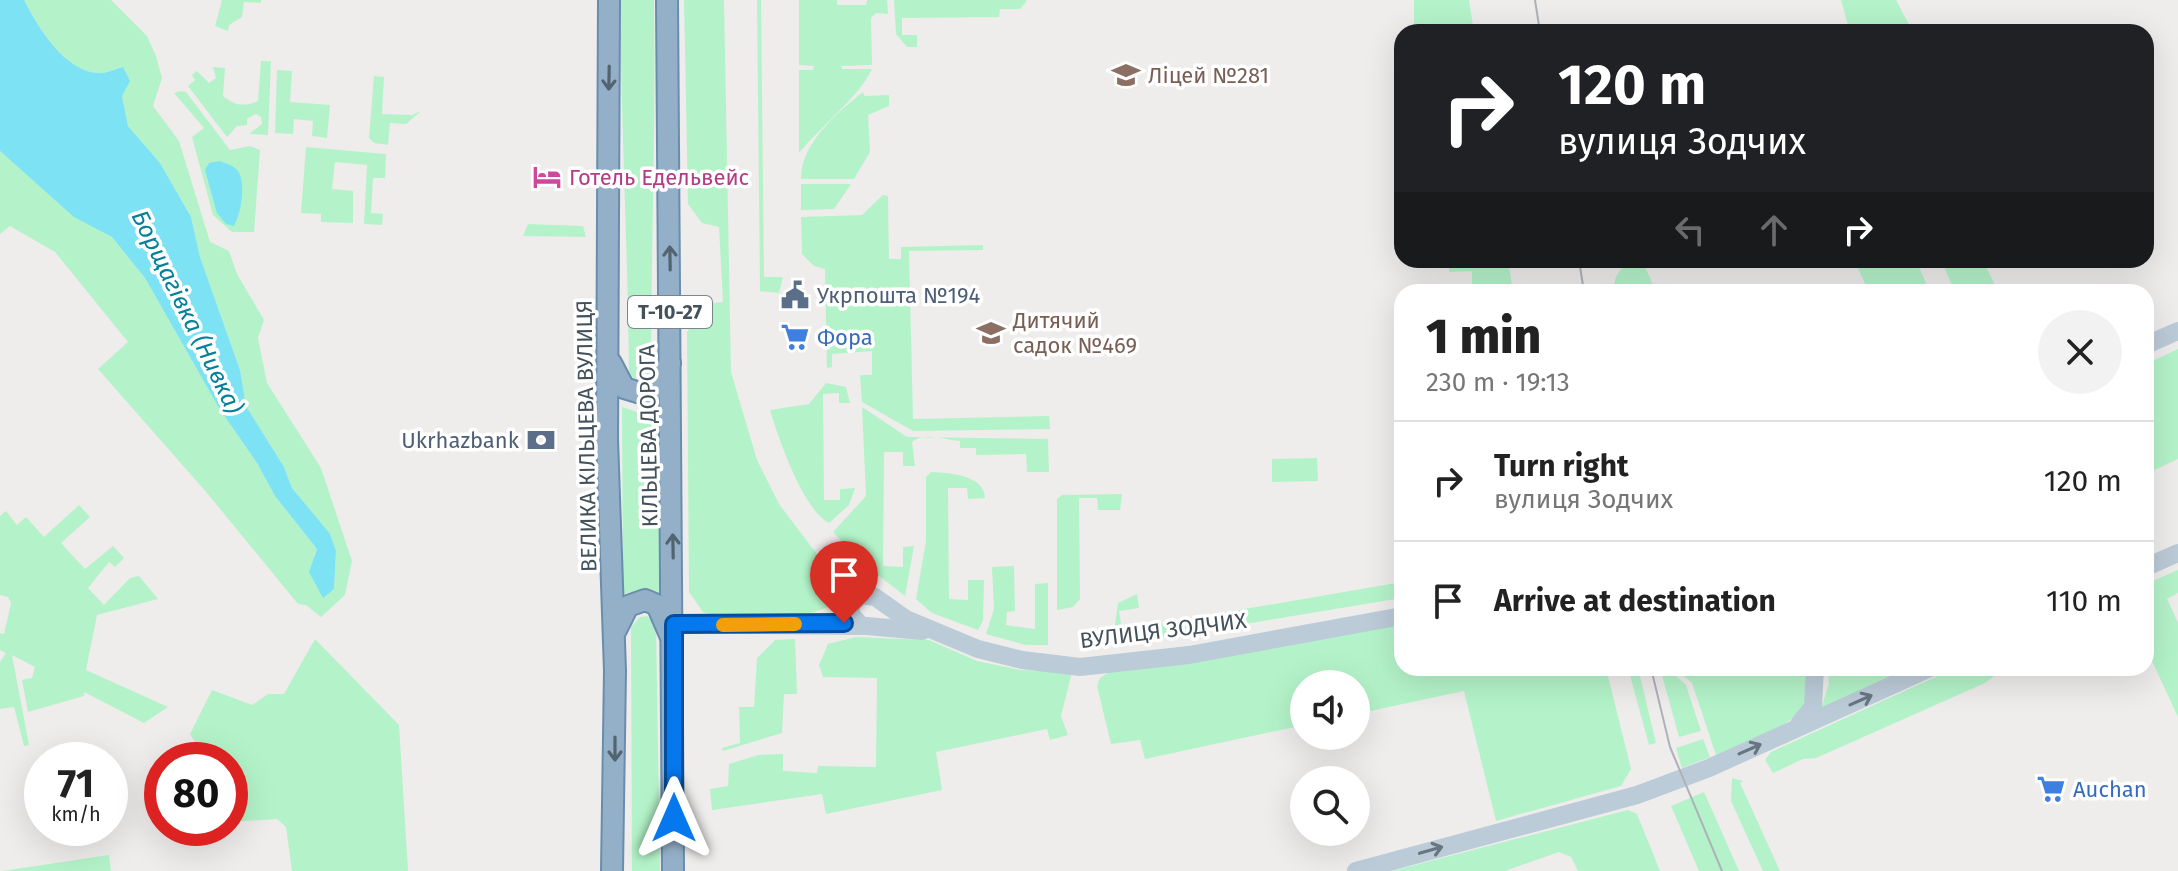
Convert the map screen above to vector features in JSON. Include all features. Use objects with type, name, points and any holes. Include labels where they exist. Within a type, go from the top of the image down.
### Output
[{"type":"highway","name":"ВЕЛИКА КІЛЬЦЕВА ВУЛИЦЯ","points":[[609,0],[607,439],[615,633],[612,871]]},
{"type":"highway","name":"КІЛЬЦЕВА ДОРОГА","points":[[667,0],[674,624],[673,871]]},
{"type":"highway","points":[[607,351],[616,378],[633,393],[644,394],[654,389],[670,363]]},
{"type":"highway","points":[[615,633],[628,606],[645,600],[657,605],[665,616],[673,646]]},
{"type":"main road","points":[[2154,342],[2178,331]]},
{"type":"main road","points":[[2154,564],[2178,553]]},
{"type":"main road","points":[[821,623],[851,605],[861,595],[870,595],[878,600],[882,614],[876,623],[865,626],[851,615],[851,605]]},
{"type":"main road","name":"ВУЛИЦЯ ЗОДЧИХ","points":[[878,600],[933,632]]},
{"type":"main road","name":"ВУЛИЦЯ ЗОДЧИХ","points":[[674,624],[821,623],[933,632],[1022,660],[1109,666],[1394,617]]},
{"type":"main road","points":[[1791,731],[1813,707],[1815,676]]},
{"type":"main road","points":[[1356,871],[1655,788],[1912,676]]},
{"type":"green space","points":[[24,0],[111,0],[147,36],[162,78],[153,106],[179,141],[210,242],[229,251],[237,274],[264,320],[258,338],[267,383],[321,468],[352,561],[345,595],[321,617],[306,605],[298,604],[207,493],[98,369],[128,342],[55,252],[10,226],[0,234],[0,151],[74,216],[112,237],[145,278],[219,408],[257,463],[275,496],[317,549],[314,556],[334,589],[336,551],[330,535],[292,488],[284,467],[246,406],[240,370],[200,257],[191,217],[160,163],[128,126],[122,96],[122,67],[98,73],[74,65],[54,46]]},
{"type":"green space","points":[[222,0],[261,0],[261,3],[244,2],[242,17],[229,25],[228,31],[215,26]]},
{"type":"green space","points":[[620,0],[654,0],[651,378],[647,380],[629,377]]},
{"type":"green space","points":[[684,0],[724,0],[731,372],[757,460],[779,504],[838,582],[840,597],[830,606],[800,615],[714,616],[703,612],[689,592],[687,332],[701,313],[712,309],[713,303],[723,302],[719,227],[702,223],[688,204]]},
{"type":"green space","points":[[757,0],[761,0],[764,277],[783,277],[779,293],[760,291]]},
{"type":"green space","points":[[799,0],[837,0],[837,5],[866,5],[867,0],[887,0],[888,14],[876,13],[871,18],[872,65],[841,66],[842,69],[872,69],[866,80],[799,153],[799,70],[813,70],[814,66],[799,65]]},
{"type":"green space","points":[[894,0],[1026,2],[1020,9],[1000,9],[999,17],[902,18],[902,35],[917,35],[917,47],[907,47],[896,34]]},
{"type":"green space","points":[[1414,0],[1469,0],[1473,24],[1414,24]]},
{"type":"green space","points":[[1841,0],[1896,0],[1909,24],[1848,24]]},
{"type":"green space","points":[[261,61],[271,61],[268,135],[249,134],[262,124],[261,117],[256,114],[247,119],[247,125],[237,126],[227,137],[188,86],[195,80],[192,75],[197,71],[209,83],[216,78],[213,67],[225,68],[223,96],[236,104],[248,104],[258,101]]},
{"type":"green space","points":[[277,70],[292,71],[290,102],[330,105],[327,138],[312,136],[313,121],[294,119],[293,134],[275,133]]},
{"type":"green space","points":[[374,76],[384,77],[382,114],[412,115],[421,111],[406,124],[390,123],[388,145],[374,143],[369,138]]},
{"type":"green space","points":[[186,92],[230,150],[250,146],[260,150],[254,232],[232,232],[213,215],[192,137],[204,128],[174,93]]},
{"type":"green space","points":[[863,92],[864,96],[889,95],[889,106],[868,115],[870,152],[854,179],[801,179],[813,141]]},
{"type":"green space","points":[[306,147],[386,154],[385,178],[373,178],[371,213],[383,214],[382,225],[364,224],[367,165],[335,162],[332,189],[353,191],[353,223],[321,222],[321,214],[301,213]]},
{"type":"green space","points":[[801,184],[851,184],[834,209],[801,210]]},
{"type":"green space","points":[[883,195],[888,196],[889,259],[901,259],[901,247],[983,245],[983,250],[909,251],[913,419],[1049,416],[1050,429],[913,431],[862,402],[860,375],[872,375],[872,351],[832,354],[832,367],[827,368],[825,269],[814,266],[802,254],[801,217],[862,215]]},
{"type":"green space","points":[[528,224],[583,226],[586,237],[523,236]]},
{"type":"green space","points":[[1449,268],[1509,268],[1512,284],[1472,284],[1472,271],[1449,272]]},
{"type":"green space","points":[[1646,268],[1652,284],[1615,284],[1621,270]]},
{"type":"green space","points":[[1858,268],[1920,268],[1926,284],[1865,284]]},
{"type":"green space","points":[[1944,268],[1987,268],[1994,284],[1952,284]]},
{"type":"green space","points":[[2178,349],[2178,459],[2154,470],[2154,360]]},
{"type":"green space","points":[[826,383],[846,387],[850,403],[839,403],[839,393],[823,394],[824,500],[840,500],[840,489],[855,488],[849,505],[829,523],[819,516],[801,489],[770,410],[809,404]]},
{"type":"green space","points":[[659,406],[664,600],[640,590],[623,594],[622,407],[640,413]]},
{"type":"green space","points":[[862,407],[907,437],[923,437],[912,442],[915,466],[903,466],[903,452],[884,452],[883,566],[903,567],[903,547],[914,546],[905,596],[860,561],[833,532],[866,496]]},
{"type":"green space","points":[[936,437],[1048,439],[1049,472],[1027,472],[1026,454],[976,455],[976,448],[960,448],[960,441]]},
{"type":"green space","points":[[1317,458],[1318,481],[1272,482],[1272,459]]},
{"type":"green space","points":[[931,472],[965,477],[979,484],[983,490],[985,498],[968,499],[967,488],[948,488],[949,599],[968,600],[968,580],[984,580],[983,621],[978,630],[932,613],[916,599],[926,541],[926,477]]},
{"type":"green space","points":[[1122,494],[1120,510],[1098,510],[1097,498],[1079,498],[1080,599],[1073,607],[1057,610],[1057,499],[1062,495]]},
{"type":"green space","points":[[79,505],[90,517],[61,543],[85,569],[113,546],[124,558],[115,567],[109,562],[88,588],[104,605],[130,578],[139,576],[158,599],[97,615],[86,670],[168,707],[144,723],[84,692],[84,696],[28,712],[22,680],[32,678],[35,667],[12,655],[28,742],[24,742],[24,746],[14,707],[0,709],[0,662],[6,653],[0,650],[0,633],[4,634],[11,603],[8,597],[0,595],[0,516],[6,511],[17,525],[26,517],[44,537]]},
{"type":"green space","points":[[1014,566],[1015,611],[1007,612],[1006,625],[1035,629],[1035,584],[1048,583],[1048,645],[1026,645],[986,634],[994,609],[992,567]]},
{"type":"green space","points":[[2178,570],[2178,593],[2167,599],[2178,623],[2178,717],[2154,665],[2154,580]]},
{"type":"green space","points":[[1394,583],[1394,599],[1112,646],[1118,603],[1137,594],[1139,608],[1119,611],[1122,630]]},
{"type":"green space","points":[[647,616],[656,624],[660,871],[632,871],[631,627],[640,617]]},
{"type":"green space","points":[[1394,624],[1394,676],[1608,676],[1631,769],[1621,786],[1496,821],[1464,691],[1370,711],[1370,670],[1290,670],[1290,728],[1145,759],[1140,740],[1111,744],[1097,686],[1100,678],[1109,672]]},
{"type":"green space","points":[[856,637],[929,640],[977,661],[1021,670],[1072,672],[1061,716],[1068,735],[1050,740],[1047,729],[936,752],[942,790],[826,814],[822,794],[712,810],[710,789],[728,786],[729,764],[758,755],[783,754],[783,771],[817,773],[818,766],[876,767],[877,678],[823,677],[819,665],[828,644]]},
{"type":"green space","points":[[315,639],[399,725],[408,871],[292,871],[286,827],[277,819],[248,821],[248,742],[195,742],[190,734],[212,690],[252,705],[268,694],[284,694]]},
{"type":"green space","points":[[795,639],[797,694],[784,694],[782,733],[723,751],[722,748],[740,743],[739,707],[754,707],[757,658],[775,640]]},
{"type":"green space","points":[[1630,676],[1640,676],[1656,743],[1649,745]]},
{"type":"green space","points":[[1662,676],[1676,676],[1686,685],[1701,731],[1679,737]]},
{"type":"green space","points":[[1684,676],[1807,676],[1809,687],[1806,702],[1782,726],[1716,755],[1692,683]]},
{"type":"green space","points":[[1828,676],[1896,676],[1820,713],[1829,683]]},
{"type":"green space","points":[[1937,676],[1995,676],[1816,758],[1803,759],[1773,773],[1765,760],[1771,752]]},
{"type":"green space","points":[[1703,739],[1710,757],[1682,768],[1676,748]]},
{"type":"green space","points":[[1732,778],[1743,781],[1740,783],[1780,871],[1763,871],[1731,801]]},
{"type":"green space","points":[[1704,792],[1739,871],[1699,871],[1671,806]]},
{"type":"green space","points":[[1628,810],[1637,814],[1660,871],[1578,871],[1571,857],[1559,852],[1505,871],[1392,871]]},
{"type":"green space","points":[[109,855],[111,871],[2,871]]},
{"type":"water","name":"Борщагівка (Нивка)","points":[[0,0],[24,0],[54,46],[74,65],[98,73],[123,67],[130,81],[122,96],[128,126],[160,163],[191,217],[200,257],[240,370],[246,406],[284,467],[292,488],[330,534],[336,551],[334,589],[323,598],[309,572],[317,549],[275,496],[257,463],[219,408],[145,278],[112,237],[74,217],[0,151]]},
{"type":"water","points":[[220,161],[235,168],[242,182],[241,206],[234,226],[226,224],[217,213],[205,170],[209,163]]},
{"type":"tram line","points":[[1535,0],[1539,24]]},
{"type":"tram line","points":[[1580,268],[1583,284]]},
{"type":"tram line","points":[[1653,676],[1670,747],[1722,871]]},
{"type":"slow traffic","points":[[723,625],[795,624]]},
{"type":"place","name":"Ліцей №281","points":[[1126,75]]},
{"type":"place","name":"Готель Едельвейс","points":[[547,177]]},
{"type":"place","name":"Укрпошта №194","points":[[795,295]]},
{"type":"place","name":"Дитячий садок №469","points":[[991,333]]},
{"type":"place","name":"Фора","points":[[795,337]]},
{"type":"place","name":"Ukrhazbank","points":[[541,440]]},
{"type":"place","name":"Auchan","points":[[2051,789]]},
{"type":"route","points":[[674,818],[674,624],[844,623]]}]
